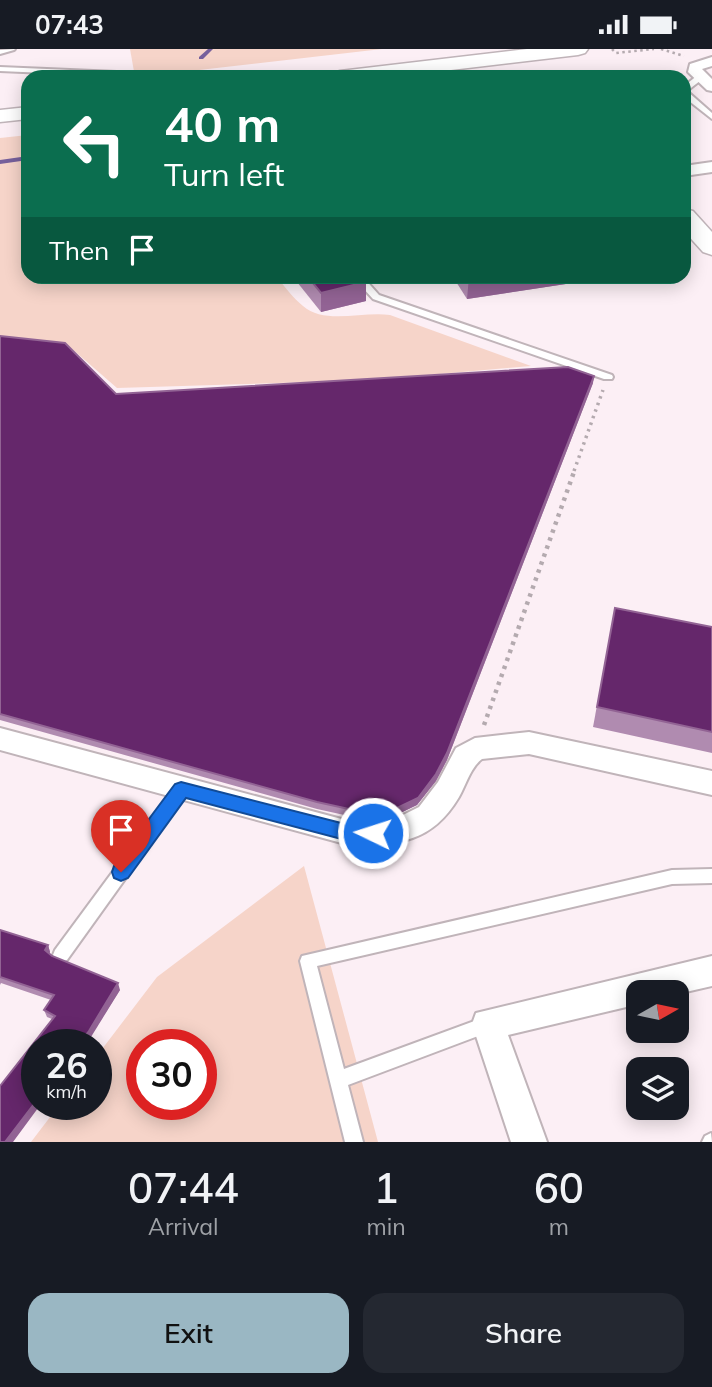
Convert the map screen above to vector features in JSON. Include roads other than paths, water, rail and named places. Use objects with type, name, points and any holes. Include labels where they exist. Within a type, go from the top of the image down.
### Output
[{"type":"main road","points":[[401,70],[578,49]]},
{"type":"main road","points":[[537,54],[552,70]]},
{"type":"main road","points":[[0,116],[21,114]]},
{"type":"main road","points":[[691,223],[711,244]]},
{"type":"street","points":[[707,82],[695,72],[695,67],[712,61]]},
{"type":"street","points":[[691,170],[712,167]]},
{"type":"street","points":[[0,739],[349,833],[396,832],[429,815],[448,790],[466,756],[475,749],[529,743],[712,783]]},
{"type":"street","points":[[529,1142],[488,1024],[712,971]]},
{"type":"lane","points":[[0,52],[12,49]]},
{"type":"lane","points":[[0,69],[23,70]]},
{"type":"lane","points":[[691,98],[712,117]]},
{"type":"lane","points":[[364,284],[376,297],[608,377]]},
{"type":"lane","points":[[61,955],[181,789]]},
{"type":"lane","points":[[354,1142],[308,961],[672,877],[712,876]]},
{"type":"lane","points":[[338,1080],[488,1024]]},
{"type":"waterway","points":[[201,58],[211,49]]},
{"type":"waterway","points":[[0,162],[21,159]]}]
